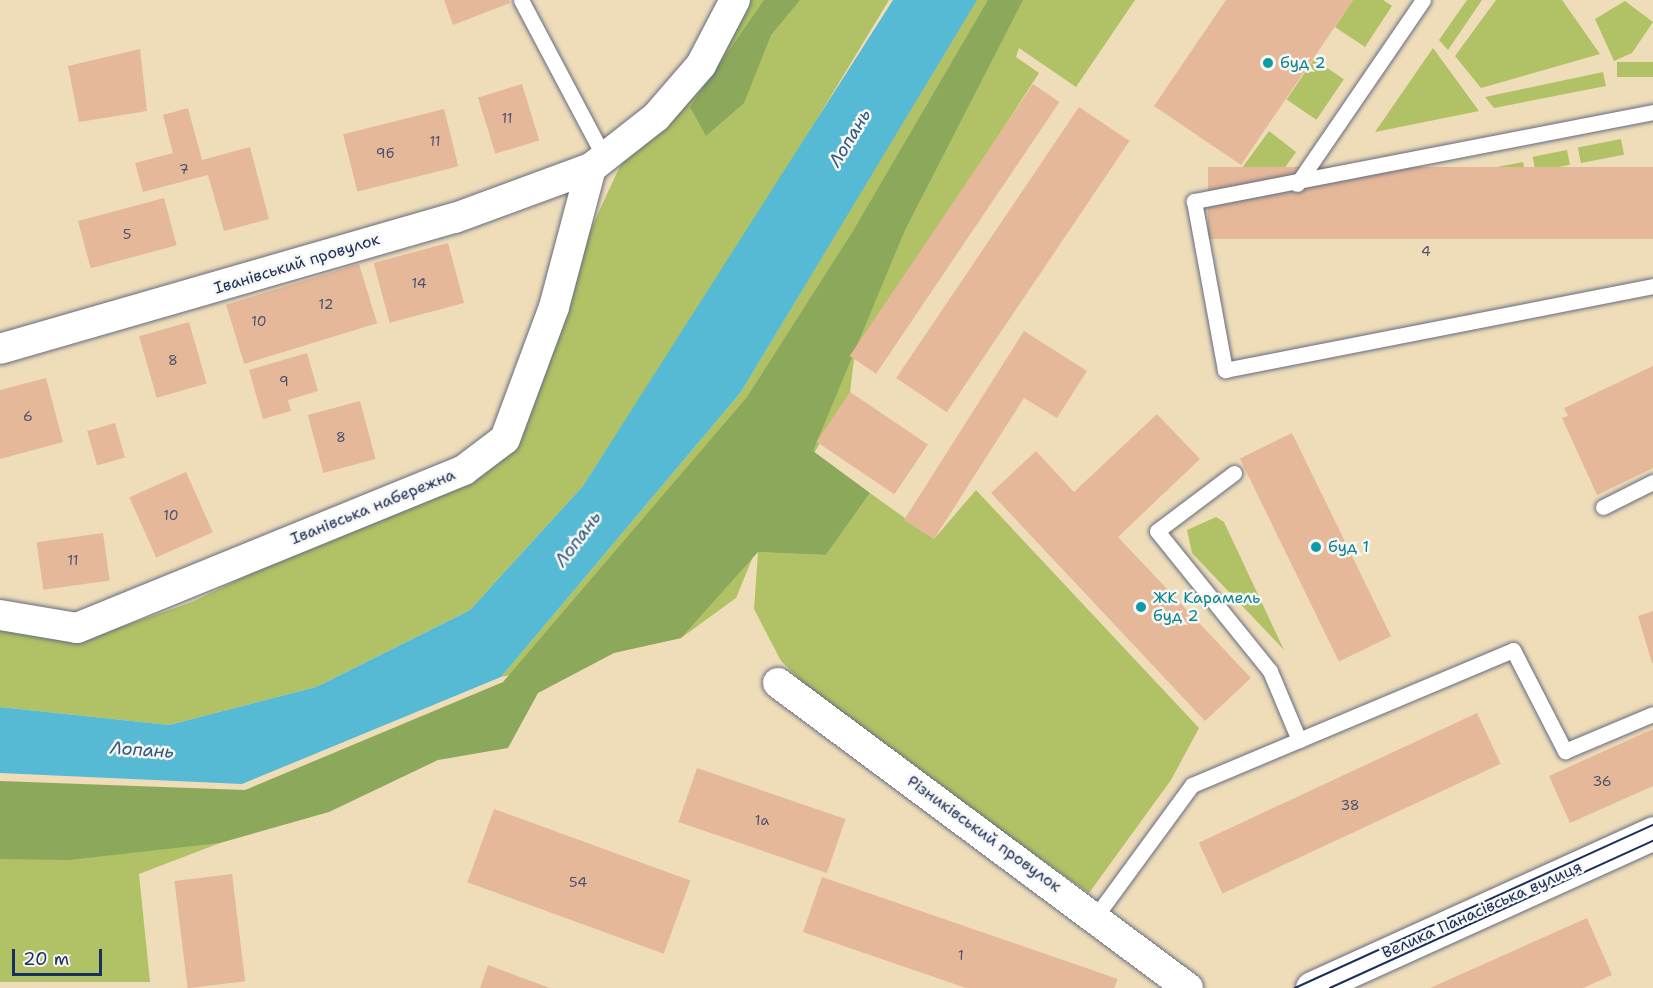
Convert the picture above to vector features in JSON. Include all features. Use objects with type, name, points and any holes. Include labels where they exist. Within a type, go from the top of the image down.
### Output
[{"type":"street","name":"Іванівський провулок","points":[[0,349],[455,218],[597,161],[656,117],[702,65],[735,0]]},
{"type":"street","name":"Іванівська набережна","points":[[0,615],[77,628],[464,470],[505,439],[533,373],[597,161]]},
{"type":"street","name":"Різниківський провулок","points":[[778,683],[1096,916],[1188,988]]},
{"type":"street","name":"Велика Панасівська вулиця","points":[[1312,988],[1653,833]]},
{"type":"lane","points":[[521,0],[597,161]]},
{"type":"lane","points":[[1297,184],[1423,0]]},
{"type":"lane","points":[[1653,112],[1297,184],[1194,201],[1225,370],[1653,286]]},
{"type":"lane","points":[[1234,473],[1158,531],[1270,671],[1299,740]]},
{"type":"lane","points":[[1603,507],[1653,482]]},
{"type":"lane","points":[[1096,916],[1192,785],[1513,650],[1565,751],[1653,714]]},
{"type":"green space","points":[[747,0],[889,0],[773,192],[583,486],[470,610],[316,687],[169,725],[0,707],[0,618],[77,632],[127,625],[192,602],[464,470],[505,439],[576,261],[627,151]]},
{"type":"green space","points":[[764,0],[800,0],[771,35],[744,103],[706,136],[690,107]]},
{"type":"green space","points":[[976,0],[1135,0],[1076,87],[1019,48],[1016,57],[1039,73],[854,359],[850,392],[752,559],[736,598],[681,638],[501,677],[741,392]]},
{"type":"green space","points":[[988,0],[1023,0],[905,230],[813,451],[870,493],[826,555],[758,552],[681,638],[614,653],[538,693],[508,748],[438,760],[329,812],[220,843],[69,860],[0,859],[0,781],[245,790],[503,682],[747,397],[853,231]]},
{"type":"green space","points":[[1353,0],[1383,0],[1392,6],[1365,47],[1335,27]]},
{"type":"green space","points":[[1467,0],[1482,0],[1448,50],[1439,40]]},
{"type":"green space","points":[[1496,0],[1562,0],[1600,54],[1481,88],[1455,56]]},
{"type":"green space","points":[[1625,1],[1653,22],[1632,53],[1614,61],[1595,19]]},
{"type":"green space","points":[[1433,48],[1479,111],[1375,132]]},
{"type":"green space","points":[[1314,59],[1344,79],[1316,120],[1287,100]]},
{"type":"green space","points":[[1617,62],[1653,62],[1653,77],[1617,77]]},
{"type":"green space","points":[[1603,72],[1606,86],[1494,108],[1485,97]]},
{"type":"green space","points":[[1269,131],[1296,152],[1284,169],[1236,176]]},
{"type":"green space","points":[[1621,139],[1624,155],[1581,163],[1578,147]]},
{"type":"green space","points":[[1567,150],[1570,165],[1536,171],[1533,157]]},
{"type":"green space","points":[[1523,162],[1526,178],[1482,186],[1479,171]]},
{"type":"green space","points":[[1452,177],[1455,194],[1412,201],[1409,185]]},
{"type":"green space","points":[[1400,188],[1403,203],[1368,210],[1365,195]]},
{"type":"green space","points":[[1357,196],[1360,212],[1317,220],[1314,204]]},
{"type":"green space","points":[[1279,210],[1283,225],[1249,235],[1245,219]]},
{"type":"green space","points":[[976,490],[1199,728],[1171,780],[1089,893],[837,716],[781,661],[754,609],[758,552],[826,555],[870,493],[934,539]]},
{"type":"green space","points":[[1216,517],[1224,522],[1284,650],[1192,553],[1187,530]]},
{"type":"green space","points":[[220,843],[139,874],[150,982],[0,982],[0,846]]},
{"type":"water","name":"Лопань","points":[[893,0],[977,0],[741,392],[501,677],[242,784],[0,773],[0,707],[169,725],[316,687],[470,610],[583,486]]},
{"type":"building","points":[[444,0],[509,0],[510,3],[453,25]]},
{"type":"building","name":"буд 2","points":[[1226,0],[1353,0],[1241,165],[1154,106]]},
{"type":"building","points":[[140,49],[147,111],[79,122],[68,66]]},
{"type":"building","points":[[522,84],[539,140],[495,154],[478,97]]},
{"type":"building","points":[[1033,84],[1060,102],[876,374],[850,356]]},
{"type":"building","points":[[1079,107],[1130,141],[947,412],[896,378]]},
{"type":"building","points":[[188,108],[202,160],[250,147],[269,219],[224,231],[208,175],[143,192],[135,163],[173,153],[163,115]]},
{"type":"building","points":[[444,109],[458,166],[357,191],[343,134]]},
{"type":"building","points":[[1208,167],[1653,167],[1653,239],[1208,239]]},
{"type":"building","points":[[164,198],[177,245],[91,268],[78,221]]},
{"type":"building","points":[[448,243],[464,303],[390,323],[374,263]]},
{"type":"building","points":[[359,264],[377,323],[244,364],[226,305]]},
{"type":"building","points":[[189,322],[207,384],[157,398],[139,336]]},
{"type":"building","points":[[1024,331],[1087,371],[1057,418],[1024,398],[934,539],[904,520]]},
{"type":"building","points":[[307,353],[318,391],[288,400],[291,411],[263,419],[249,370]]},
{"type":"building","points":[[1653,366],[1653,468],[1597,495],[1562,418],[1568,416],[1564,408]]},
{"type":"building","points":[[46,378],[63,442],[0,459],[0,390]]},
{"type":"building","points":[[850,392],[928,445],[894,494],[816,442]]},
{"type":"building","points":[[360,401],[376,459],[323,473],[308,415]]},
{"type":"building","name":"ЖК Карамель буд 2","points":[[1157,414],[1200,459],[1118,537],[1251,678],[1205,721],[991,493],[1036,451],[1074,492]]},
{"type":"building","points":[[115,423],[125,458],[97,466],[87,431]]},
{"type":"building","name":"буд 1","points":[[1292,433],[1391,636],[1339,662],[1240,458]]},
{"type":"building","points":[[186,472],[213,532],[156,558],[129,497]]},
{"type":"building","points":[[103,533],[110,581],[43,590],[37,542]]},
{"type":"building","points":[[1653,611],[1653,663],[1652,663],[1638,616]]},
{"type":"building","points":[[1477,713],[1501,764],[1222,893],[1199,843]]},
{"type":"building","points":[[1653,729],[1653,786],[1570,823],[1549,776]]},
{"type":"building","points":[[697,768],[845,819],[827,873],[678,822]]},
{"type":"building","points":[[494,809],[690,880],[664,954],[467,882]]},
{"type":"building","points":[[232,874],[245,981],[188,988],[174,881]]},
{"type":"building","points":[[822,877],[1118,979],[1114,988],[966,988],[803,932]]},
{"type":"building","points":[[1587,918],[1612,975],[1583,988],[1430,988]]},
{"type":"building","points":[[488,965],[550,988],[480,988]]},
{"type":"tram line","points":[[1295,988],[1653,825]]},
{"type":"tram line","points":[[1330,988],[1653,841]]},
{"type":"place","name":"буд 2","points":[[1268,63]]},
{"type":"place","name":"буд 1","points":[[1316,547]]},
{"type":"place","name":"ЖК Карамель буд 2","points":[[1141,607]]}]
